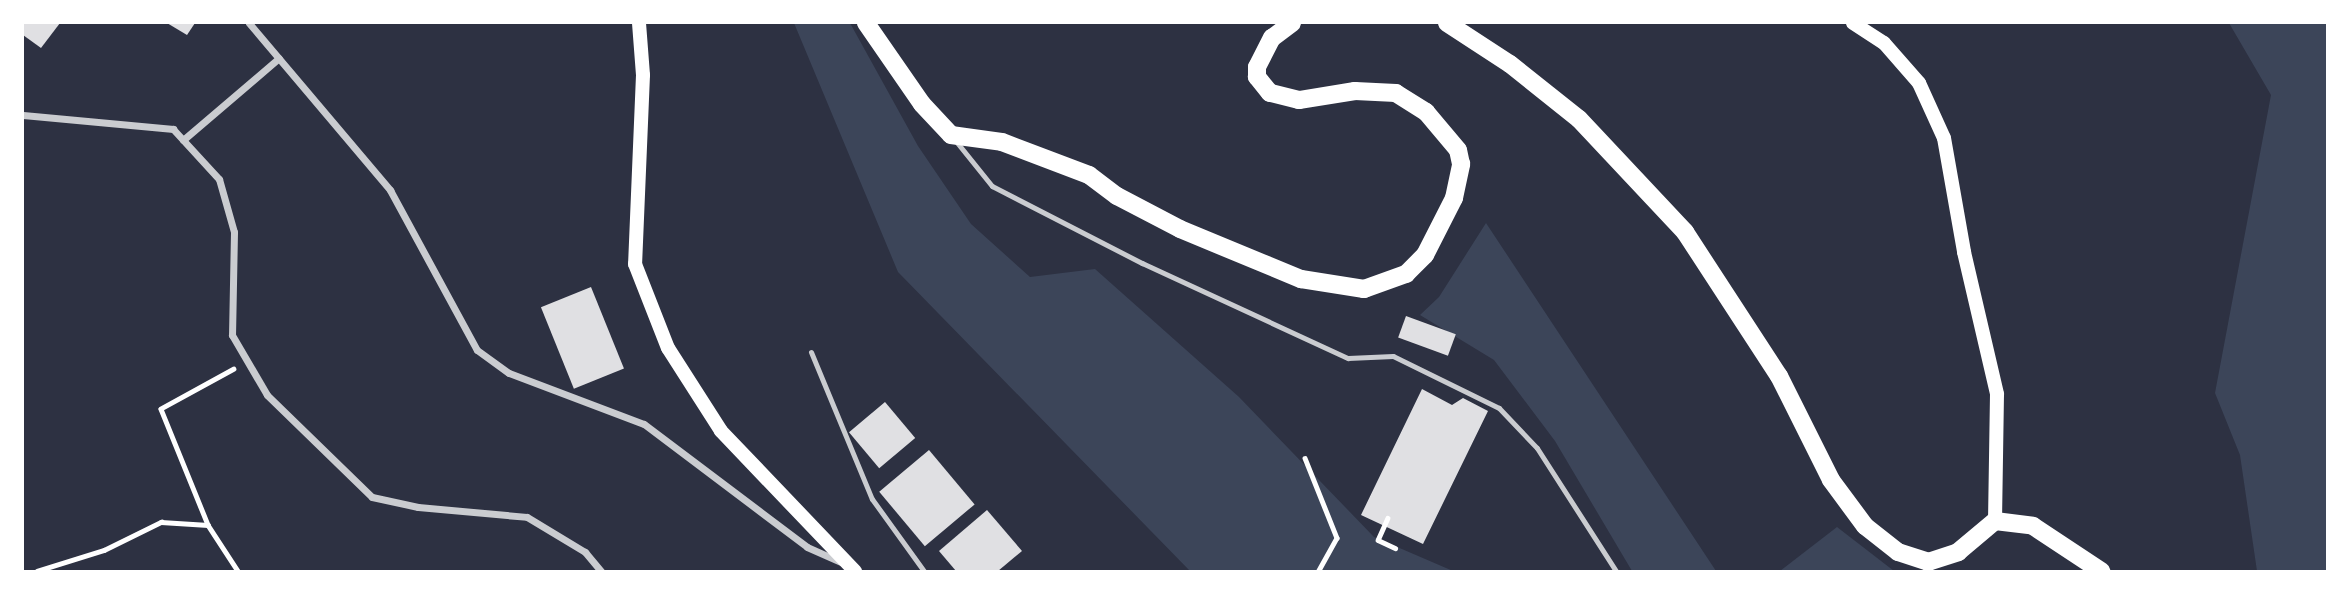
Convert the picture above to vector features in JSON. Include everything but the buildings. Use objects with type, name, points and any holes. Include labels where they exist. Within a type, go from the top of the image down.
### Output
[{"type":"main road","points":[[639,23],[643,75],[635,264],[649,300],[668,348],[722,431],[852,569]]},
{"type":"main road","points":[[866,23],[922,104],[951,135],[1002,142],[1089,175],[1116,196],[1180,229],[1301,279],[1364,289],[1406,274],[1425,255],[1454,198],[1461,164],[1458,150],[1426,112],[1396,93],[1355,92],[1299,100],[1270,93],[1257,77],[1257,67],[1272,38],[1292,23]]},
{"type":"main road","points":[[1447,23],[1510,64],[1579,119],[1685,232],[1779,376],[1831,480],[1865,526],[1898,552],[1928,562],[1958,552],[1994,521],[1997,394],[1964,252],[1944,138],[1919,83],[1884,43],[1853,23]]},
{"type":"main road","points":[[1994,521],[2033,526],[2101,571]]},
{"type":"street","points":[[249,23],[390,190],[477,350],[509,373],[644,424],[807,547],[852,569]]},
{"type":"street","points":[[183,140],[279,58]]},
{"type":"street","points":[[23,114],[173,129],[219,179],[234,232],[232,335],[267,395],[372,497],[418,507],[527,517],[585,552],[601,571]]},
{"type":"lane","points":[[951,135],[992,186],[1142,263],[1348,358],[1394,356],[1499,408],[1537,448],[1616,571]]},
{"type":"lane","points":[[811,352],[872,499],[924,571]]},
{"type":"path","points":[[238,571],[208,525],[161,409],[247,361]]},
{"type":"path","points":[[1304,458],[1337,538],[1319,571]]},
{"type":"path","points":[[1388,518],[1378,540],[1395,548]]},
{"type":"path","points":[[37,571],[104,550],[161,522],[208,525]]},
{"type":"shaded area","points":[[794,23],[850,23],[918,146],[971,224],[1030,277],[1095,269],[1239,397],[1374,537],[1453,571],[1190,571],[898,272]]},
{"type":"shaded area","points":[[2229,23],[2327,23],[2327,571],[2257,571],[2240,455],[2215,393],[2271,95]]},
{"type":"shaded area","points":[[1486,223],[1716,571],[1632,571],[1555,441],[1494,360],[1420,315],[1439,297]]},
{"type":"shaded area","points":[[1837,527],[1894,571],[1780,571]]}]
